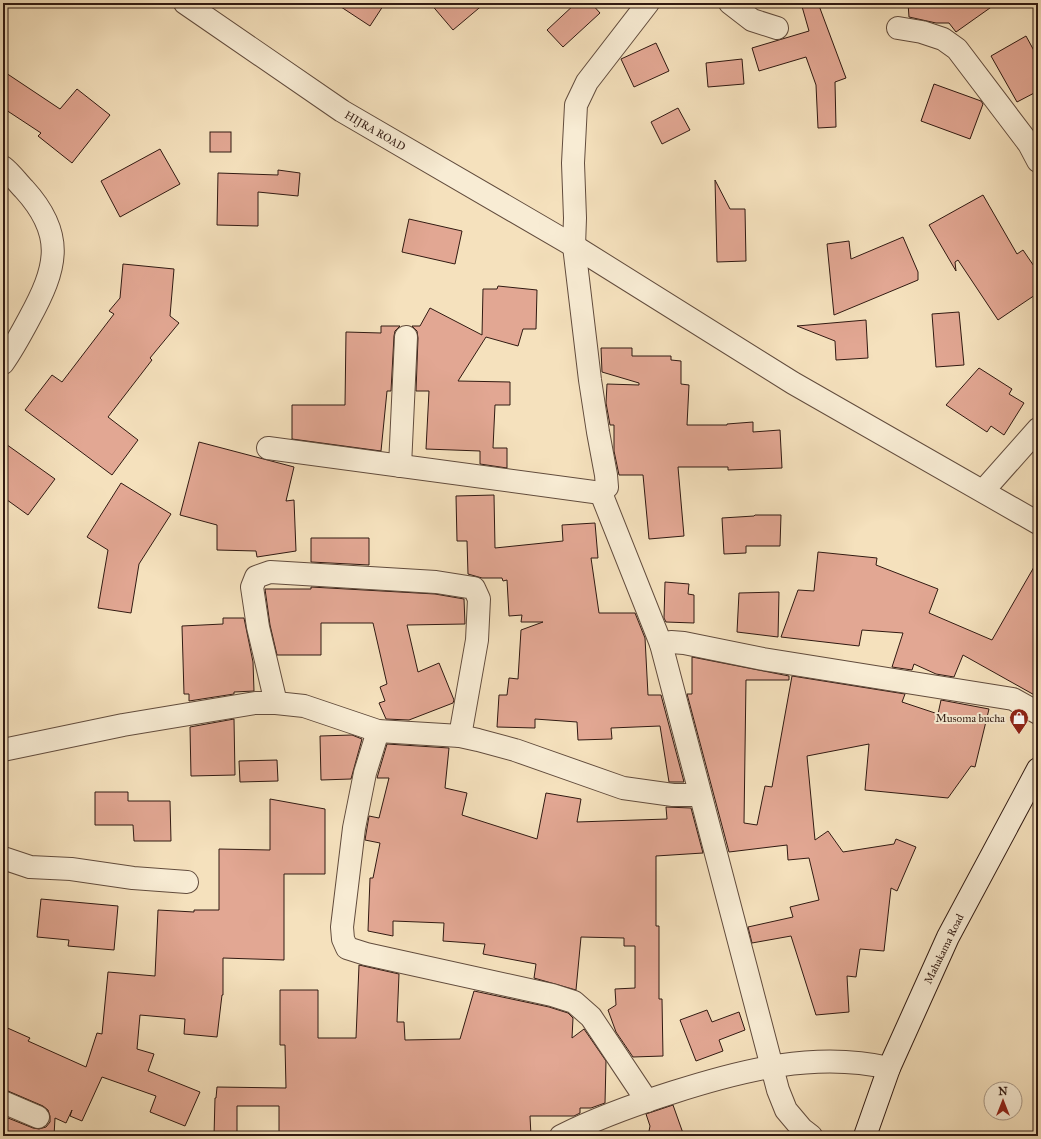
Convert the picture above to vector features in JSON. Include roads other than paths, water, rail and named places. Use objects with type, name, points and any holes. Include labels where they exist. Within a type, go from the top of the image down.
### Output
[{"type":"street","name":"HIJRA ROAD","points":[[185,3],[342,111],[574,246],[793,383],[1038,523]]},
{"type":"street","points":[[268,448],[601,493],[607,488],[591,387],[574,246],[575,218],[573,164],[576,105],[587,82],[648,3]]},
{"type":"street","points":[[730,3],[752,20],[777,28]]},
{"type":"street","points":[[898,28],[922,32],[943,39],[957,49],[1035,148]]},
{"type":"street","points":[[3,167],[36,202],[44,216],[52,234],[53,260],[47,283],[39,301],[11,352],[3,363]]},
{"type":"street","points":[[400,466],[406,337]]},
{"type":"street","points":[[983,491],[1038,430]]},
{"type":"street","points":[[601,493],[661,644],[778,1090],[786,1110],[802,1129],[811,1136]]},
{"type":"street","points":[[276,703],[258,626],[252,587],[256,577],[270,572],[436,582],[474,588],[479,599],[477,640],[460,736]]},
{"type":"street","points":[[661,644],[671,642],[684,643],[763,659],[1013,699],[1038,713]]},
{"type":"street","points":[[3,750],[123,725],[255,703],[276,703],[304,706],[378,731],[460,736],[478,740],[515,750],[623,788],[673,795],[700,795]]},
{"type":"street","points":[[378,731],[364,773],[354,828],[342,927],[343,938],[347,948],[366,954],[552,995],[574,1002],[591,1017],[647,1101]]},
{"type":"street","name":"Mahakama Road","points":[[865,1136],[889,1068],[948,937],[1035,782]]},
{"type":"street","points":[[3,858],[30,867],[71,869],[133,878],[187,882]]},
{"type":"street","points":[[561,1136],[647,1101],[737,1073],[771,1066],[828,1061],[866,1062],[889,1068]]},
{"type":"street","points":[[3,1102],[38,1117]]},
{"type":"place","name":"Musoma bucha","points":[[1019,735]]}]
